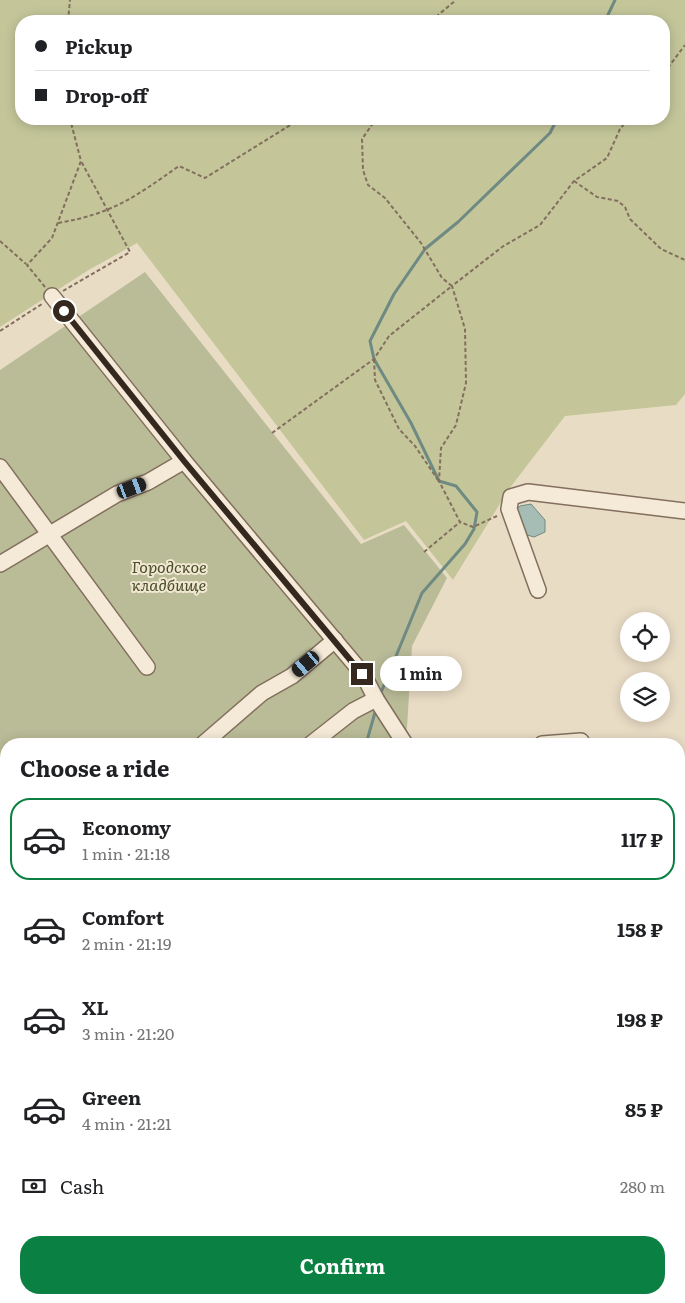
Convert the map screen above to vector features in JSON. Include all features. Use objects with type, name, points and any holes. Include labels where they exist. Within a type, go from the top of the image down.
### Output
[{"type":"street","points":[[52,296],[184,461],[362,674],[402,738]]},
{"type":"street","points":[[0,564],[116,494],[148,482],[184,461]]},
{"type":"street","points":[[0,467],[48,535],[147,667]]},
{"type":"street","points":[[538,590],[508,509],[510,497],[528,492],[685,511]]},
{"type":"street","points":[[210,738],[262,693],[292,676],[335,640]]},
{"type":"street","points":[[319,738],[353,711],[376,699]]},
{"type":"path","points":[[69,15],[70,0]]},
{"type":"path","points":[[438,15],[456,0]]},
{"type":"path","points":[[670,65],[685,45]]},
{"type":"path","points":[[72,125],[81,161],[130,252]]},
{"type":"path","points":[[58,223],[90,218],[130,201],[179,166],[205,178],[290,125]]},
{"type":"path","points":[[372,125],[362,139],[363,170],[368,184],[385,198],[421,243],[442,278],[452,286],[465,329],[466,383],[456,426],[441,448],[439,481]]},
{"type":"path","points":[[272,433],[374,359],[388,336],[502,247],[540,225],[574,181],[607,158],[623,125]]},
{"type":"path","points":[[27,264],[52,238],[81,161]]},
{"type":"path","points":[[574,181],[597,197],[618,201],[625,207],[630,220],[661,249],[685,260]]},
{"type":"path","points":[[0,241],[27,264],[52,296]]},
{"type":"path","points":[[374,359],[374,380],[399,429],[415,446],[439,481],[460,522],[475,526],[490,521],[508,509]]},
{"type":"path","points":[[424,552],[460,522]]},
{"type":"green space","points":[[0,0],[685,0],[685,394],[676,405],[565,416],[509,489],[453,580],[406,521],[364,540],[137,243],[87,271],[0,327]]},
{"type":"green space","name":"Городское кладбище","points":[[145,272],[361,544],[404,525],[447,578],[412,646],[406,738],[0,738],[0,370]]},
{"type":"water","points":[[531,504],[545,520],[545,532],[534,537],[524,534],[515,511],[520,506]]},
{"type":"waterway","points":[[608,15],[615,0]]},
{"type":"waterway","points":[[380,695],[422,593],[465,544],[474,529],[477,512],[456,486],[439,481],[411,423],[374,359],[370,341],[394,294],[425,249],[458,222],[550,133],[554,125]]},
{"type":"waterway","points":[[368,738],[376,709]]},
{"type":"route","points":[[64,311],[184,461],[362,674]]}]
